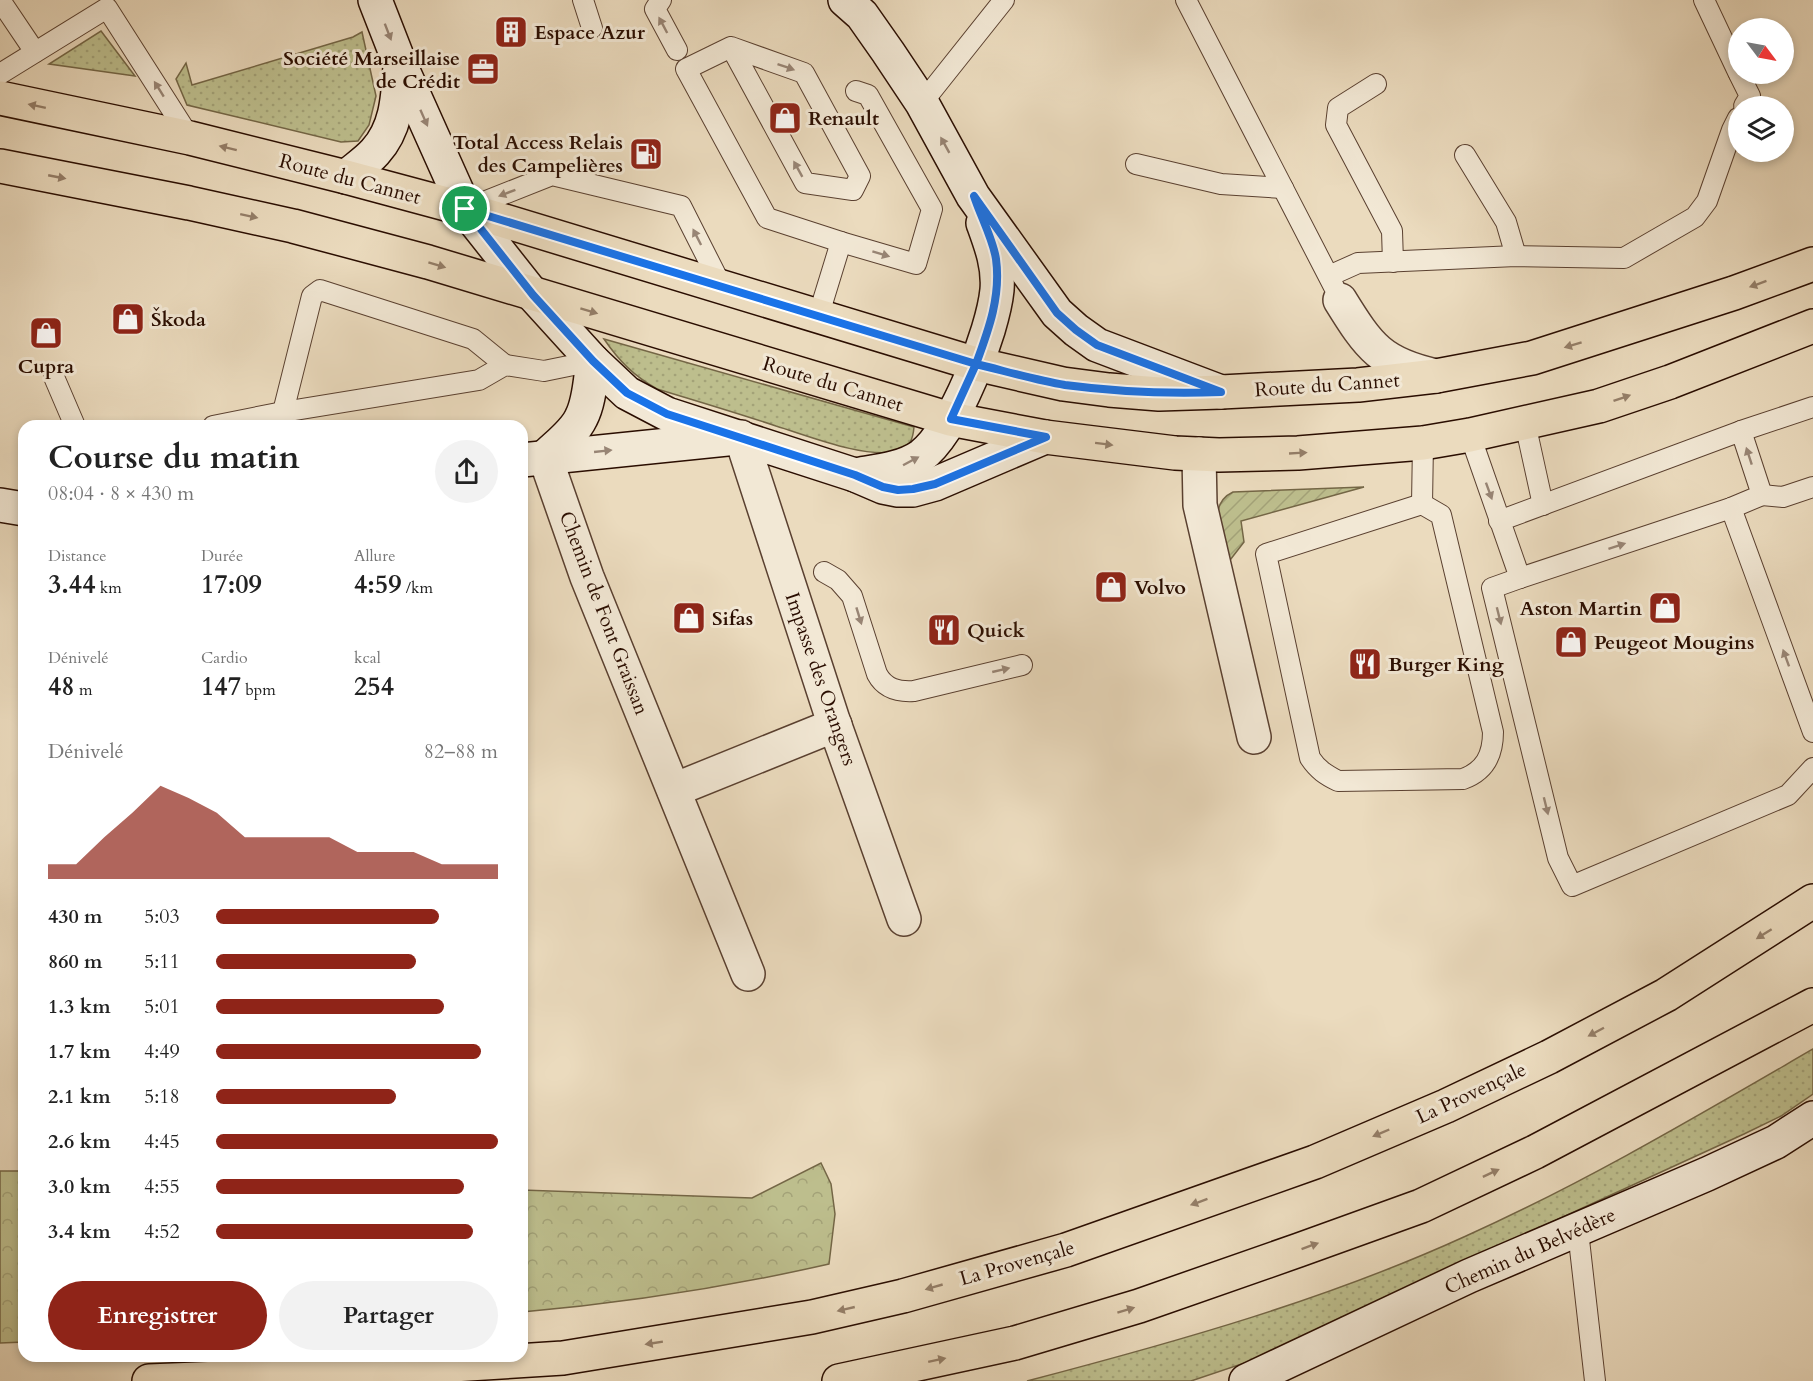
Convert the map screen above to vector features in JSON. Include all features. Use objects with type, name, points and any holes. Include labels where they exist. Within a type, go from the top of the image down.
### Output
[{"type":"main road","name":"Route du Cannet","points":[[0,98],[190,138],[346,177],[465,209],[976,364],[1064,384],[1109,390],[1160,394],[1221,392],[1326,387],[1436,376],[1532,358],[1625,329],[1813,264]]},
{"type":"main road","name":"Route du Cannet","points":[[0,166],[293,226],[428,262],[951,419],[1046,437],[1199,454],[1298,453],[1423,443],[1470,435],[1599,406],[1659,386],[1813,326]]},
{"type":"main road","name":"La Provençale","points":[[528,1360],[563,1358],[812,1317],[903,1296],[1066,1250],[1315,1162],[1446,1106],[1549,1057],[1666,995],[1813,901]]},
{"type":"main road","points":[[839,1381],[1015,1343],[1127,1309],[1420,1206],[1535,1152],[1813,1005]]},
{"type":"main road","name":"La Provençale","points":[[149,1381],[297,1375],[500,1362]]},
{"type":"street","points":[[375,0],[400,64],[465,209],[533,295],[593,361],[627,393],[667,414],[855,475],[883,487],[898,490],[935,484],[1046,437]]},
{"type":"street","points":[[845,0],[862,15],[922,103],[974,196],[1057,313],[1076,330],[1106,348],[1221,392]]},
{"type":"street","points":[[346,177],[375,152],[389,133],[398,102],[400,64]]},
{"type":"street","points":[[855,475],[903,465],[922,455],[951,419],[976,364],[991,323],[997,289],[995,257],[974,196]]},
{"type":"street","points":[[1334,288],[1362,336],[1376,351],[1391,362],[1413,371],[1436,376]]},
{"type":"street","points":[[1326,387],[1348,375],[1358,363],[1363,349],[1362,336]]},
{"type":"street","points":[[533,458],[573,430],[581,418],[587,401],[593,361]]},
{"type":"street","points":[[533,458],[741,437]]},
{"type":"street","name":"Impasse des Orangers","points":[[741,437],[835,725],[904,919]]},
{"type":"street","points":[[1199,454],[1200,505],[1254,737]]},
{"type":"street","name":"Chemin de Font Graissan","points":[[533,458],[587,578],[748,974]]},
{"type":"street","points":[[0,506],[18,508]]},
{"type":"street","points":[[674,790],[835,725]]},
{"type":"street","name":"Chemin du Belvédère","points":[[1246,1381],[1469,1276],[1578,1231],[1776,1142],[1813,1118]]},
{"type":"lane","points":[[0,0],[35,52]]},
{"type":"lane","points":[[583,0],[592,27]]},
{"type":"lane","points":[[661,0],[655,9],[677,50]]},
{"type":"lane","points":[[922,103],[1004,0]]},
{"type":"lane","points":[[1186,0],[1334,288],[1358,263],[1516,256],[1623,258],[1695,217],[1707,201],[1728,141]]},
{"type":"lane","points":[[1704,0],[1728,50]]},
{"type":"lane","points":[[0,74],[106,8],[190,138]]},
{"type":"lane","points":[[731,47],[805,183],[854,190],[860,176],[804,73],[731,47],[686,69],[767,218],[916,264],[932,209],[868,95],[856,91]]},
{"type":"lane","points":[[1376,84],[1338,108],[1336,125],[1392,231],[1393,262]]},
{"type":"lane","points":[[1465,155],[1506,222],[1516,256]]},
{"type":"lane","points":[[1136,164],[1221,184],[1283,188]]},
{"type":"lane","points":[[465,209],[552,175],[681,206],[723,289]]},
{"type":"lane","points":[[818,317],[841,242]]},
{"type":"lane","points":[[283,412],[312,296],[320,290],[473,339],[505,365],[544,371],[593,361]]},
{"type":"lane","points":[[243,420],[479,380],[505,365]]},
{"type":"lane","points":[[54,377],[72,420]]},
{"type":"lane","points":[[1499,521],[1813,406]]},
{"type":"lane","points":[[1524,423],[1543,504]]},
{"type":"lane","points":[[1741,431],[1762,495]]},
{"type":"lane","points":[[1470,435],[1520,578]]},
{"type":"lane","points":[[1422,504],[1423,443]]},
{"type":"lane","points":[[1813,487],[1783,497],[1762,495],[1731,508],[1492,588],[1558,858],[1572,886],[1788,795],[1813,768]]},
{"type":"lane","points":[[1422,504],[1441,515],[1493,732],[1490,756],[1480,771],[1463,779],[1338,781],[1325,775],[1310,758],[1266,554],[1422,504]]},
{"type":"lane","points":[[1731,508],[1813,732]]},
{"type":"lane","points":[[824,572],[838,580],[852,596],[877,674],[881,682],[891,688],[901,692],[914,691],[1022,665]]},
{"type":"lane","points":[[1578,1231],[1595,1381]]},
{"type":"green space","points":[[101,31],[135,76],[49,64]]},
{"type":"green space","points":[[362,32],[376,96],[369,125],[358,141],[341,142],[187,105],[176,79],[186,63],[192,85],[353,37]]},
{"type":"green space","points":[[604,339],[914,427],[912,439],[905,448],[897,451],[884,453],[853,449],[657,389],[628,367]]},
{"type":"green space","points":[[1364,487],[1241,521],[1244,542],[1227,564],[1219,535],[1217,514],[1224,498],[1233,492]]},
{"type":"green space","points":[[1813,1049],[1813,1094],[1781,1116],[1274,1353],[1191,1381],[1027,1381],[1250,1318],[1413,1259],[1511,1215],[1598,1171]]},
{"type":"green space","points":[[821,1163],[831,1184],[835,1214],[829,1264],[676,1293],[528,1311],[528,1190],[752,1198]]},
{"type":"green space","points":[[0,1171],[18,1171],[18,1342],[0,1343]]},
{"type":"place","name":"Espace Azur","points":[[511,32]]},
{"type":"place","name":"Société Marseillaise de Crédit","points":[[483,69]]},
{"type":"place","name":"Renault","points":[[785,118]]},
{"type":"place","name":"Total Access Relais des Campelières","points":[[646,154]]},
{"type":"place","name":"Škoda","points":[[128,319]]},
{"type":"place","name":"Cupra","points":[[46,333]]},
{"type":"place","name":"Volvo","points":[[1111,587]]},
{"type":"place","name":"Aston Martin","points":[[1665,608]]},
{"type":"place","name":"Sifas","points":[[689,618]]},
{"type":"place","name":"Quick","points":[[944,630]]},
{"type":"place","name":"Peugeot Mougins","points":[[1571,642]]},
{"type":"place","name":"Burger King","points":[[1365,664]]},
{"type":"route","points":[[465,209],[533,295],[593,361],[627,393],[667,414],[855,475],[883,487],[898,490],[935,484],[1046,437],[951,419],[976,364],[1064,384],[1109,390],[1160,394],[1221,392],[1097,345],[1076,330],[1057,313],[974,196],[995,257],[997,289],[991,323],[976,364],[566,242],[465,209]]}]
